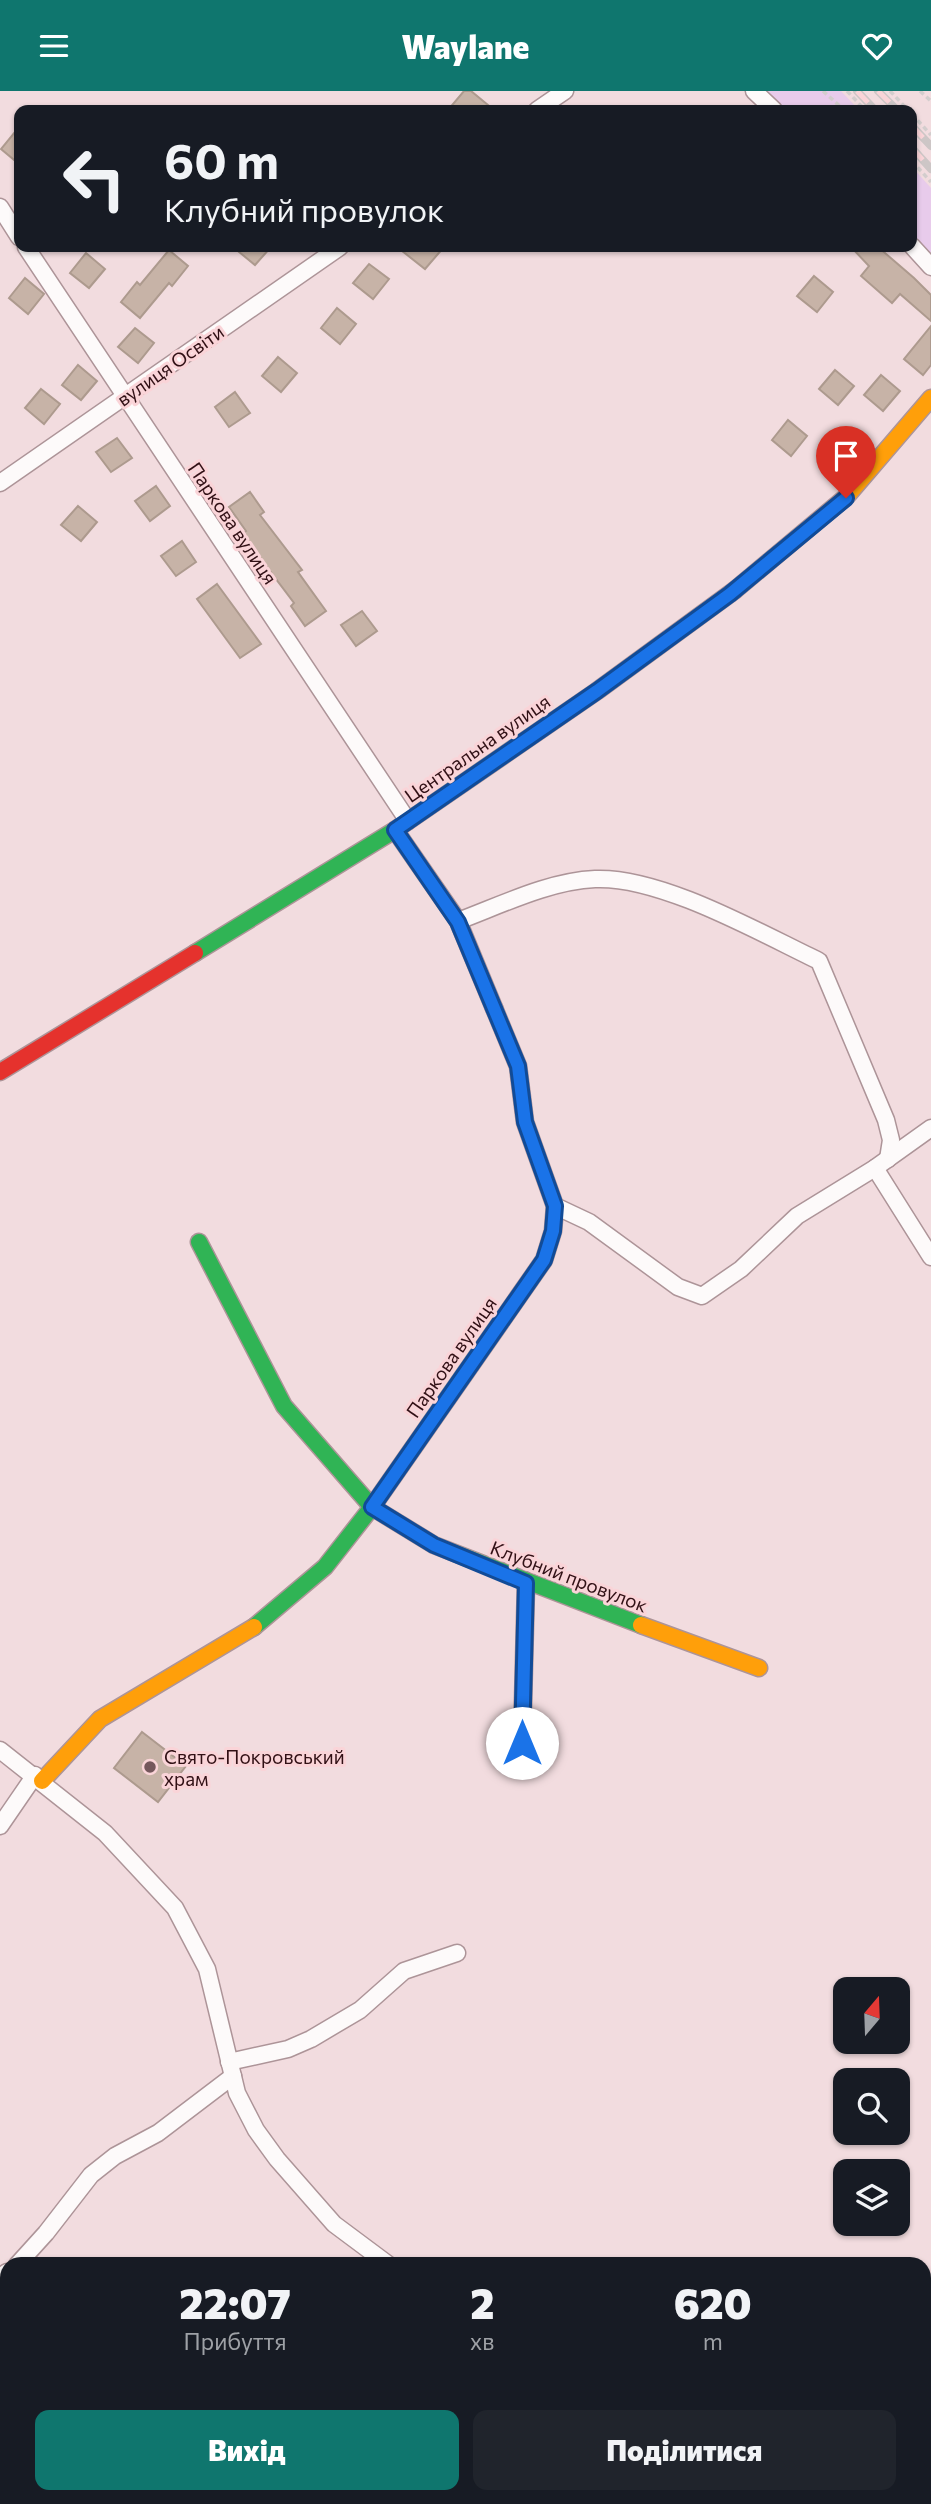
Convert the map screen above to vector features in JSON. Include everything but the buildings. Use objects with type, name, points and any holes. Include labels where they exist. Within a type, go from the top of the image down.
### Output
[{"type":"street","points":[[544,105],[565,91]]},
{"type":"street","points":[[754,91],[769,105]]},
{"type":"street","points":[[0,207],[14,229]]},
{"type":"street","name":"Паркова вулиця","points":[[0,1826],[38,1778],[100,1719],[265,1620],[325,1567],[372,1507],[544,1260],[553,1231],[555,1206],[525,1122],[518,1066],[458,922],[401,825],[29,252]]},
{"type":"street","name":"вулиця Освіти","points":[[0,483],[333,252]]},
{"type":"street","points":[[917,252],[931,267]]},
{"type":"street","name":"Центральна вулиця","points":[[0,1072],[401,825],[730,594],[846,498],[931,398]]},
{"type":"street","points":[[458,922],[561,885],[596,879],[620,881],[642,885],[715,912],[819,961],[886,1120],[891,1140],[881,1163]]},
{"type":"street","points":[[555,1206],[589,1222],[678,1287],[702,1296],[741,1269],[797,1216],[931,1128]]},
{"type":"street","points":[[881,1163],[931,1257]]},
{"type":"street","name":"Клубний провулок","points":[[199,1243],[284,1406],[296,1423],[372,1507],[434,1545],[526,1583],[759,1668]]},
{"type":"street","points":[[522,1743],[526,1583]]},
{"type":"street","points":[[0,1750],[105,1833],[175,1908],[207,1969],[237,2093],[256,2130],[277,2159],[334,2224],[378,2257]]},
{"type":"street","points":[[25,2257],[91,2175],[115,2156],[158,2133],[231,2069],[311,2039],[360,2010],[404,1971],[457,1952]]},
{"type":"path","points":[[822,91],[838,105]]},
{"type":"path","points":[[847,91],[860,105]]},
{"type":"path","points":[[890,91],[903,105]]},
{"type":"path","points":[[920,91],[931,101]]},
{"type":"path","points":[[917,120],[931,135]]},
{"type":"path","points":[[917,169],[931,182]]},
{"type":"shaded area","points":[[764,91],[841,91],[854,105],[778,105]]},
{"type":"shaded area","points":[[917,173],[931,188],[931,253],[917,239]]},
{"type":"railway","points":[[857,91],[870,105]]},
{"type":"railway","points":[[878,91],[892,105]]},
{"type":"railway","points":[[917,131],[931,146]]},
{"type":"railway","points":[[917,154],[931,169]]},
{"type":"traffic: fast","points":[[195,953],[395,830],[597,691],[735,590]]},
{"type":"traffic: fast","points":[[254,1627],[325,1567],[372,1507],[544,1260],[553,1231],[555,1206],[525,1122],[518,1066],[494,1008]]},
{"type":"traffic: fast","points":[[199,1242],[284,1406],[372,1507],[434,1545],[641,1625]]},
{"type":"traffic: slow","points":[[735,590],[846,497],[931,398]]},
{"type":"traffic: slow","points":[[395,830],[458,921],[494,1008]]},
{"type":"traffic: slow","points":[[641,1625],[759,1668]]},
{"type":"traffic: slow","points":[[42,1781],[100,1719],[254,1627]]},
{"type":"traffic: jam","points":[[0,1072],[195,953]]},
{"type":"place","name":"Свято-Покровський храм","points":[[150,1767]]},
{"type":"route","points":[[522,1743],[526,1583],[434,1545],[372,1507],[544,1260],[553,1231],[555,1206],[525,1122],[518,1066],[458,922],[395,830],[597,691],[730,594],[846,498]]}]
